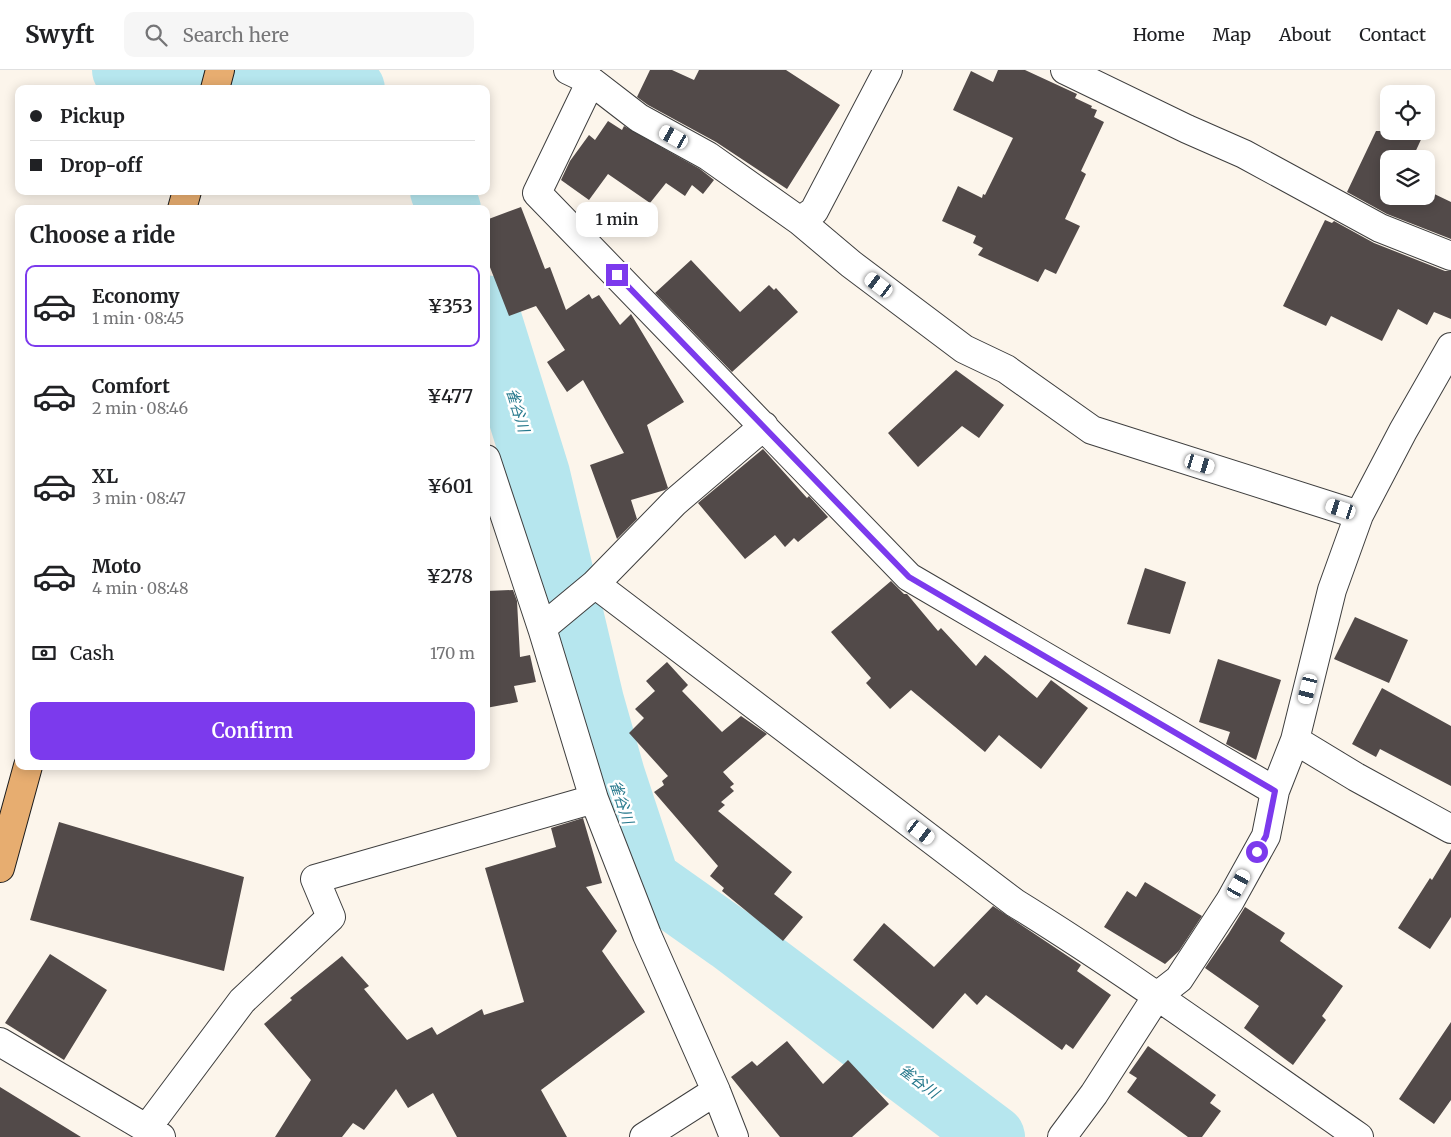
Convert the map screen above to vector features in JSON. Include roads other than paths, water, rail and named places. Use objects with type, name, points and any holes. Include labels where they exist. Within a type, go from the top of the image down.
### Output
[{"type":"main road","points":[[216,85],[220,70]]},
{"type":"main road","points":[[0,868],[27,770]]},
{"type":"street","points":[[800,221],[814,211],[888,70]]},
{"type":"street","points":[[1065,70],[1244,154],[1380,228],[1451,256]]},
{"type":"street","points":[[1275,791],[909,577],[538,193],[580,76],[640,118],[708,156],[800,221],[851,264],[964,349],[1006,369],[1092,430],[1359,515]]},
{"type":"street","points":[[1062,1137],[1094,1094],[1157,996],[1180,979],[1266,836],[1275,791],[1295,740],[1332,590],[1359,515],[1403,431],[1451,347]]},
{"type":"street","points":[[547,624],[591,587],[675,502],[764,426]]},
{"type":"street","points":[[490,470],[547,624],[594,799],[647,935],[716,1091],[734,1137]]},
{"type":"street","points":[[591,587],[1014,904],[1066,935],[1157,996],[1359,1137]]},
{"type":"street","points":[[1295,740],[1356,778],[1451,829]]},
{"type":"street","points":[[0,1042],[154,1133],[242,1001],[331,916],[315,880],[594,799]]},
{"type":"street","points":[[644,1137],[716,1091]]},
{"type":"waterway","name":"雀谷川","points":[[124,70],[240,79],[278,77],[333,80],[344,85]]},
{"type":"waterway","name":"雀谷川","points":[[444,195],[447,205]]},
{"type":"waterway","name":"雀谷川","points":[[490,320],[538,474],[592,701],[613,775],[648,881],[730,939],[993,1137]]}]
